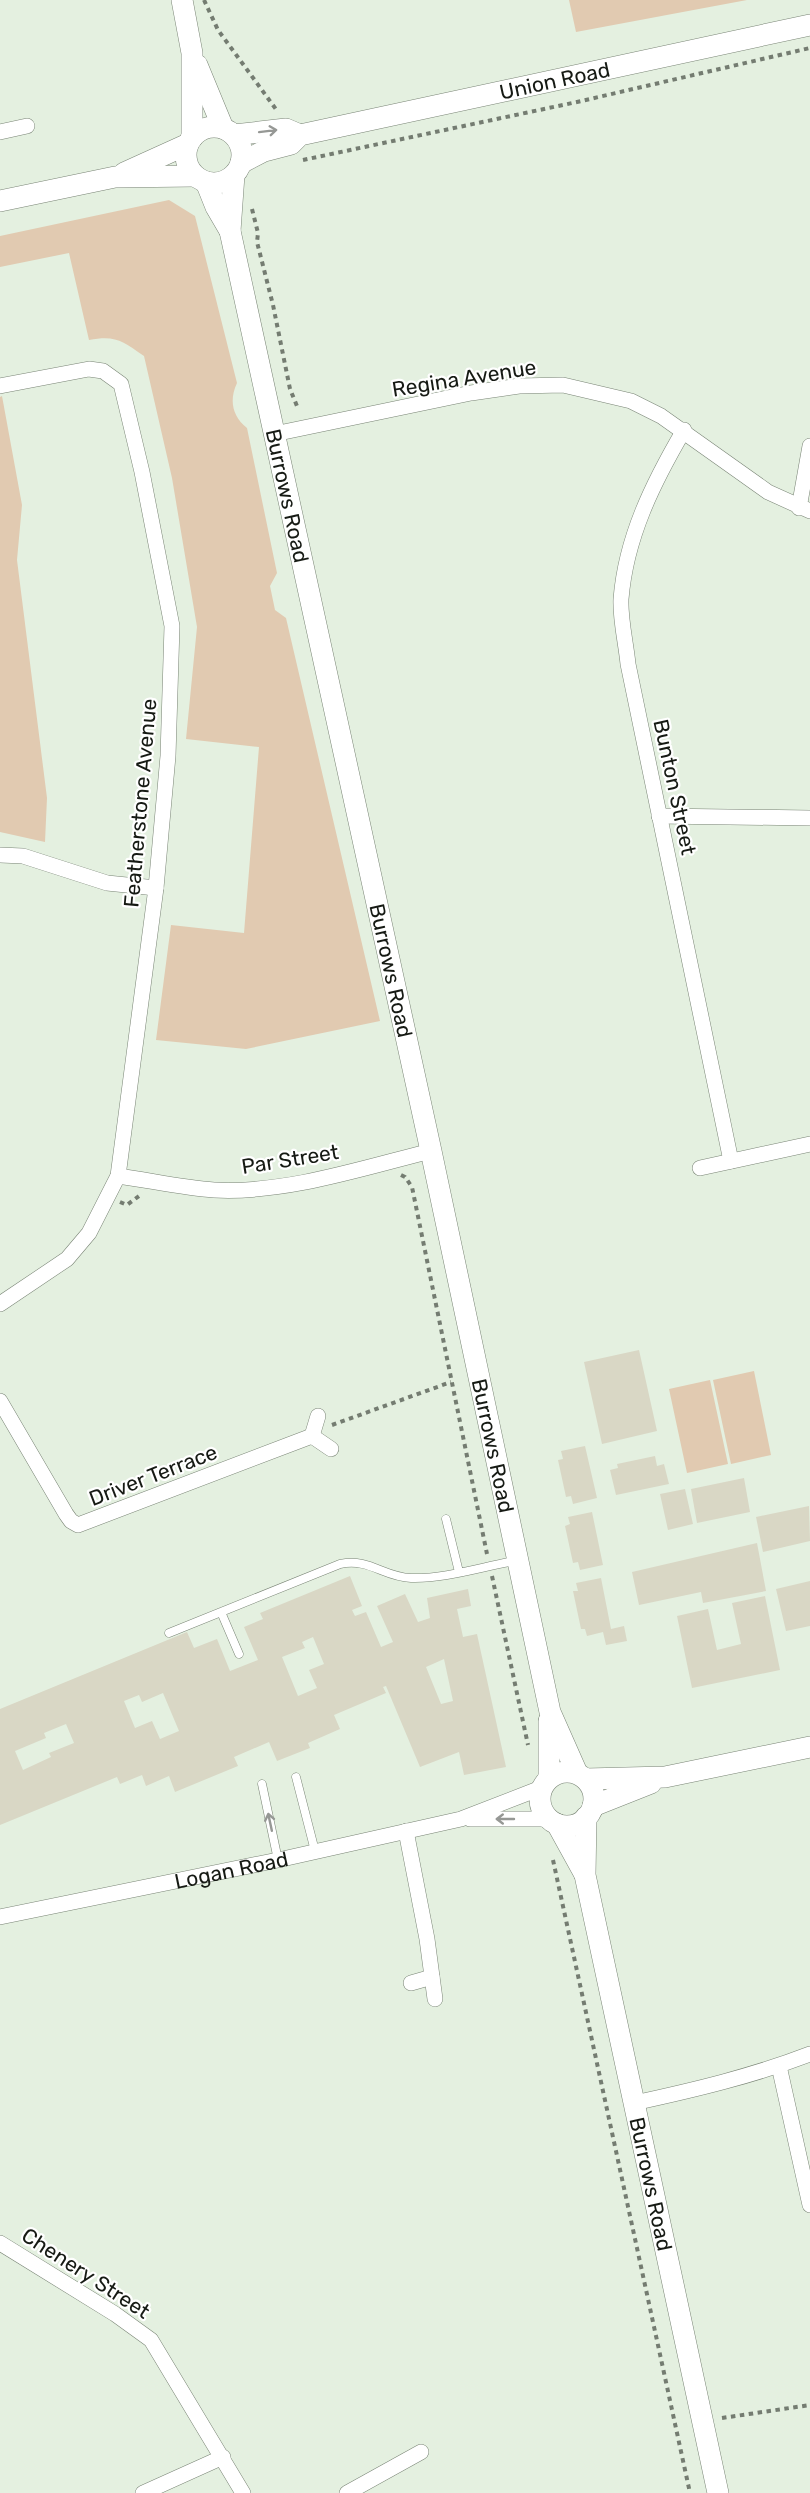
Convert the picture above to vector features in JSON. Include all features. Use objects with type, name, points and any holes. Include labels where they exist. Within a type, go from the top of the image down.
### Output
[{"type":"main road","points":[[182,0],[192,53],[190,141],[187,161],[201,179]]},
{"type":"main road","name":"Union Road","points":[[228,132],[293,132],[810,25]]},
{"type":"main road","points":[[0,201],[116,177],[201,179],[221,182],[237,169],[240,146],[228,132],[192,53]]},
{"type":"main road","points":[[116,177],[190,141],[206,128],[228,132]]},
{"type":"main road","name":"Union Road","points":[[237,169],[264,151],[291,144],[293,132]]},
{"type":"main road","name":"Burrows Road","points":[[230,231],[237,169]]},
{"type":"main road","name":"Burrows Road","points":[[201,179],[230,231],[431,1151],[550,1712],[581,1776]]},
{"type":"main road","name":"Burrows Road","points":[[545,1783],[550,1712]]},
{"type":"main road","points":[[665,1777],[590,1812],[573,1825],[553,1822],[540,1805],[545,1783],[562,1772],[581,1776],[665,1777],[810,1747]]},
{"type":"main road","points":[[581,1776],[593,1792],[590,1812]]},
{"type":"main road","name":"Burrows Road","points":[[590,1812],[585,1875],[718,2493]]},
{"type":"main road","name":"Burrows Road","points":[[553,1822],[585,1875]]},
{"type":"street","points":[[0,132],[27,126]]},
{"type":"street","name":"Featherstone Avenue","points":[[0,386],[89,369],[103,370],[121,384],[168,598],[172,626],[168,756],[156,888],[118,1176],[89,1233],[67,1258],[0,1304]]},
{"type":"street","name":"Regina Avenue","points":[[274,434],[471,393],[519,386],[563,385],[631,401],[662,416],[768,492],[805,509]]},
{"type":"street","name":"Bunton Street","points":[[684,430],[655,481],[632,538],[621,600],[628,664],[731,1161]]},
{"type":"street","points":[[805,509],[810,446]]},
{"type":"street","points":[[659,816],[810,818]]},
{"type":"street","points":[[0,855],[23,856],[107,883],[156,888]]},
{"type":"street","points":[[700,1168],[810,1144]]},
{"type":"street","name":"Par Street","points":[[118,1176],[213,1190],[258,1189],[431,1151]]},
{"type":"street","name":"Driver Terrace","points":[[0,1401],[66,1514],[71,1521],[78,1524],[321,1442]]},
{"type":"street","points":[[318,1416],[321,1442]]},
{"type":"street","name":"Logan Road","points":[[0,1917],[278,1860],[461,1819],[545,1783]]},
{"type":"street","name":"Logan Road","points":[[461,1819],[553,1822]]},
{"type":"street","points":[[406,1832],[427,1939],[435,1999]]},
{"type":"street","points":[[411,1983],[432,1977]]},
{"type":"street","points":[[634,2103],[711,2086],[779,2066],[810,2054]]},
{"type":"street","points":[[779,2066],[807,2180],[810,2205]]},
{"type":"street","name":"Chenery Street","points":[[0,2243],[81,2292],[152,2340],[243,2493]]},
{"type":"street","points":[[347,2493],[421,2452]]},
{"type":"street","points":[[143,2493],[223,2457]]},
{"type":"lane","points":[[446,1519],[459,1572]]},
{"type":"lane","points":[[169,1633],[329,1567],[352,1562],[363,1563],[390,1574],[410,1578],[518,1561]]},
{"type":"lane","points":[[221,1612],[238,1654]]},
{"type":"lane","points":[[296,1777],[315,1851]]},
{"type":"lane","points":[[262,1784],[278,1860]]},
{"type":"path","points":[[204,0],[218,30],[293,132]]},
{"type":"path","points":[[301,160],[577,102],[810,48]]},
{"type":"path","points":[[250,199],[258,232],[257,242],[273,305],[290,389],[297,406]]},
{"type":"path","points":[[398,1174],[405,1177],[412,1187],[529,1751]]},
{"type":"path","points":[[108,1197],[127,1205],[137,1196],[146,1195]]},
{"type":"path","points":[[321,1442],[327,1427],[451,1382]]},
{"type":"path","points":[[552,1853],[690,2493]]},
{"type":"path","points":[[702,2421],[810,2405]]},
{"type":"shaded area","points":[[569,0],[747,0],[576,32]]},
{"type":"shaded area","points":[[169,200],[195,216],[237,383],[233,396],[233,407],[238,418],[247,428],[277,573],[270,586],[275,610],[286,618],[380,1021],[246,1049],[156,1040],[171,925],[244,933],[259,747],[186,739],[197,627],[172,478],[144,356],[130,346],[112,339],[89,340],[69,253],[0,267],[0,236]]},
{"type":"shaded area","points":[[2,396],[22,505],[17,560],[47,798],[45,842],[0,832],[0,397]]},
{"type":"shaded area","points":[[754,1371],[771,1455],[731,1464],[713,1380]]},
{"type":"shaded area","points":[[710,1380],[728,1464],[687,1473],[669,1389]]},
{"type":"building","points":[[639,1350],[657,1431],[602,1444],[584,1362]]},
{"type":"building","points":[[585,1446],[597,1498],[573,1504],[571,1496],[566,1497],[558,1460],[563,1459],[561,1451]]},
{"type":"building","points":[[655,1456],[657,1466],[664,1464],[669,1484],[616,1495],[610,1470],[618,1468],[617,1464]]},
{"type":"building","points":[[744,1478],[750,1512],[697,1523],[691,1489]]},
{"type":"building","points":[[685,1489],[693,1524],[668,1530],[660,1494]]},
{"type":"building","points":[[809,1506],[810,1541],[763,1552],[756,1517]]},
{"type":"building","points":[[592,1512],[603,1565],[580,1570],[578,1562],[573,1563],[565,1526],[570,1524],[568,1517]]},
{"type":"building","points":[[757,1543],[766,1591],[703,1603],[701,1592],[639,1605],[632,1572]]},
{"type":"building","points":[[350,1576],[362,1606],[352,1610],[355,1616],[366,1612],[381,1647],[393,1642],[377,1606],[405,1594],[418,1622],[430,1618],[427,1598],[468,1589],[471,1606],[457,1609],[463,1637],[477,1634],[506,1767],[464,1775],[459,1752],[420,1767],[386,1686],[383,1687],[386,1693],[334,1715],[340,1729],[308,1743],[310,1748],[277,1761],[269,1742],[234,1757],[238,1766],[175,1792],[169,1776],[146,1786],[142,1775],[120,1784],[117,1777],[0,1825],[0,1709],[187,1632],[194,1648],[217,1639],[230,1671],[258,1660],[244,1627],[263,1619],[260,1613]],"holes":[[[313,1637],[324,1664],[309,1670],[317,1688],[298,1696],[282,1657],[305,1648],[302,1642]],[[444,1659],[453,1701],[441,1704],[426,1667]],[[163,1693],[179,1731],[160,1739],[152,1721],[135,1728],[124,1701],[139,1695],[142,1702]],[[66,1724],[74,1743],[49,1753],[51,1757],[23,1770],[15,1751],[46,1738],[44,1733]]]},
{"type":"building","points":[[601,1578],[611,1629],[624,1626],[627,1641],[606,1645],[603,1632],[587,1636],[585,1629],[581,1629],[573,1591],[578,1591],[576,1583]]},
{"type":"building","points":[[810,1581],[810,1626],[786,1631],[776,1589]]},
{"type":"building","points":[[765,1596],[780,1670],[692,1688],[677,1616],[708,1609],[717,1650],[741,1644],[732,1603]]}]
